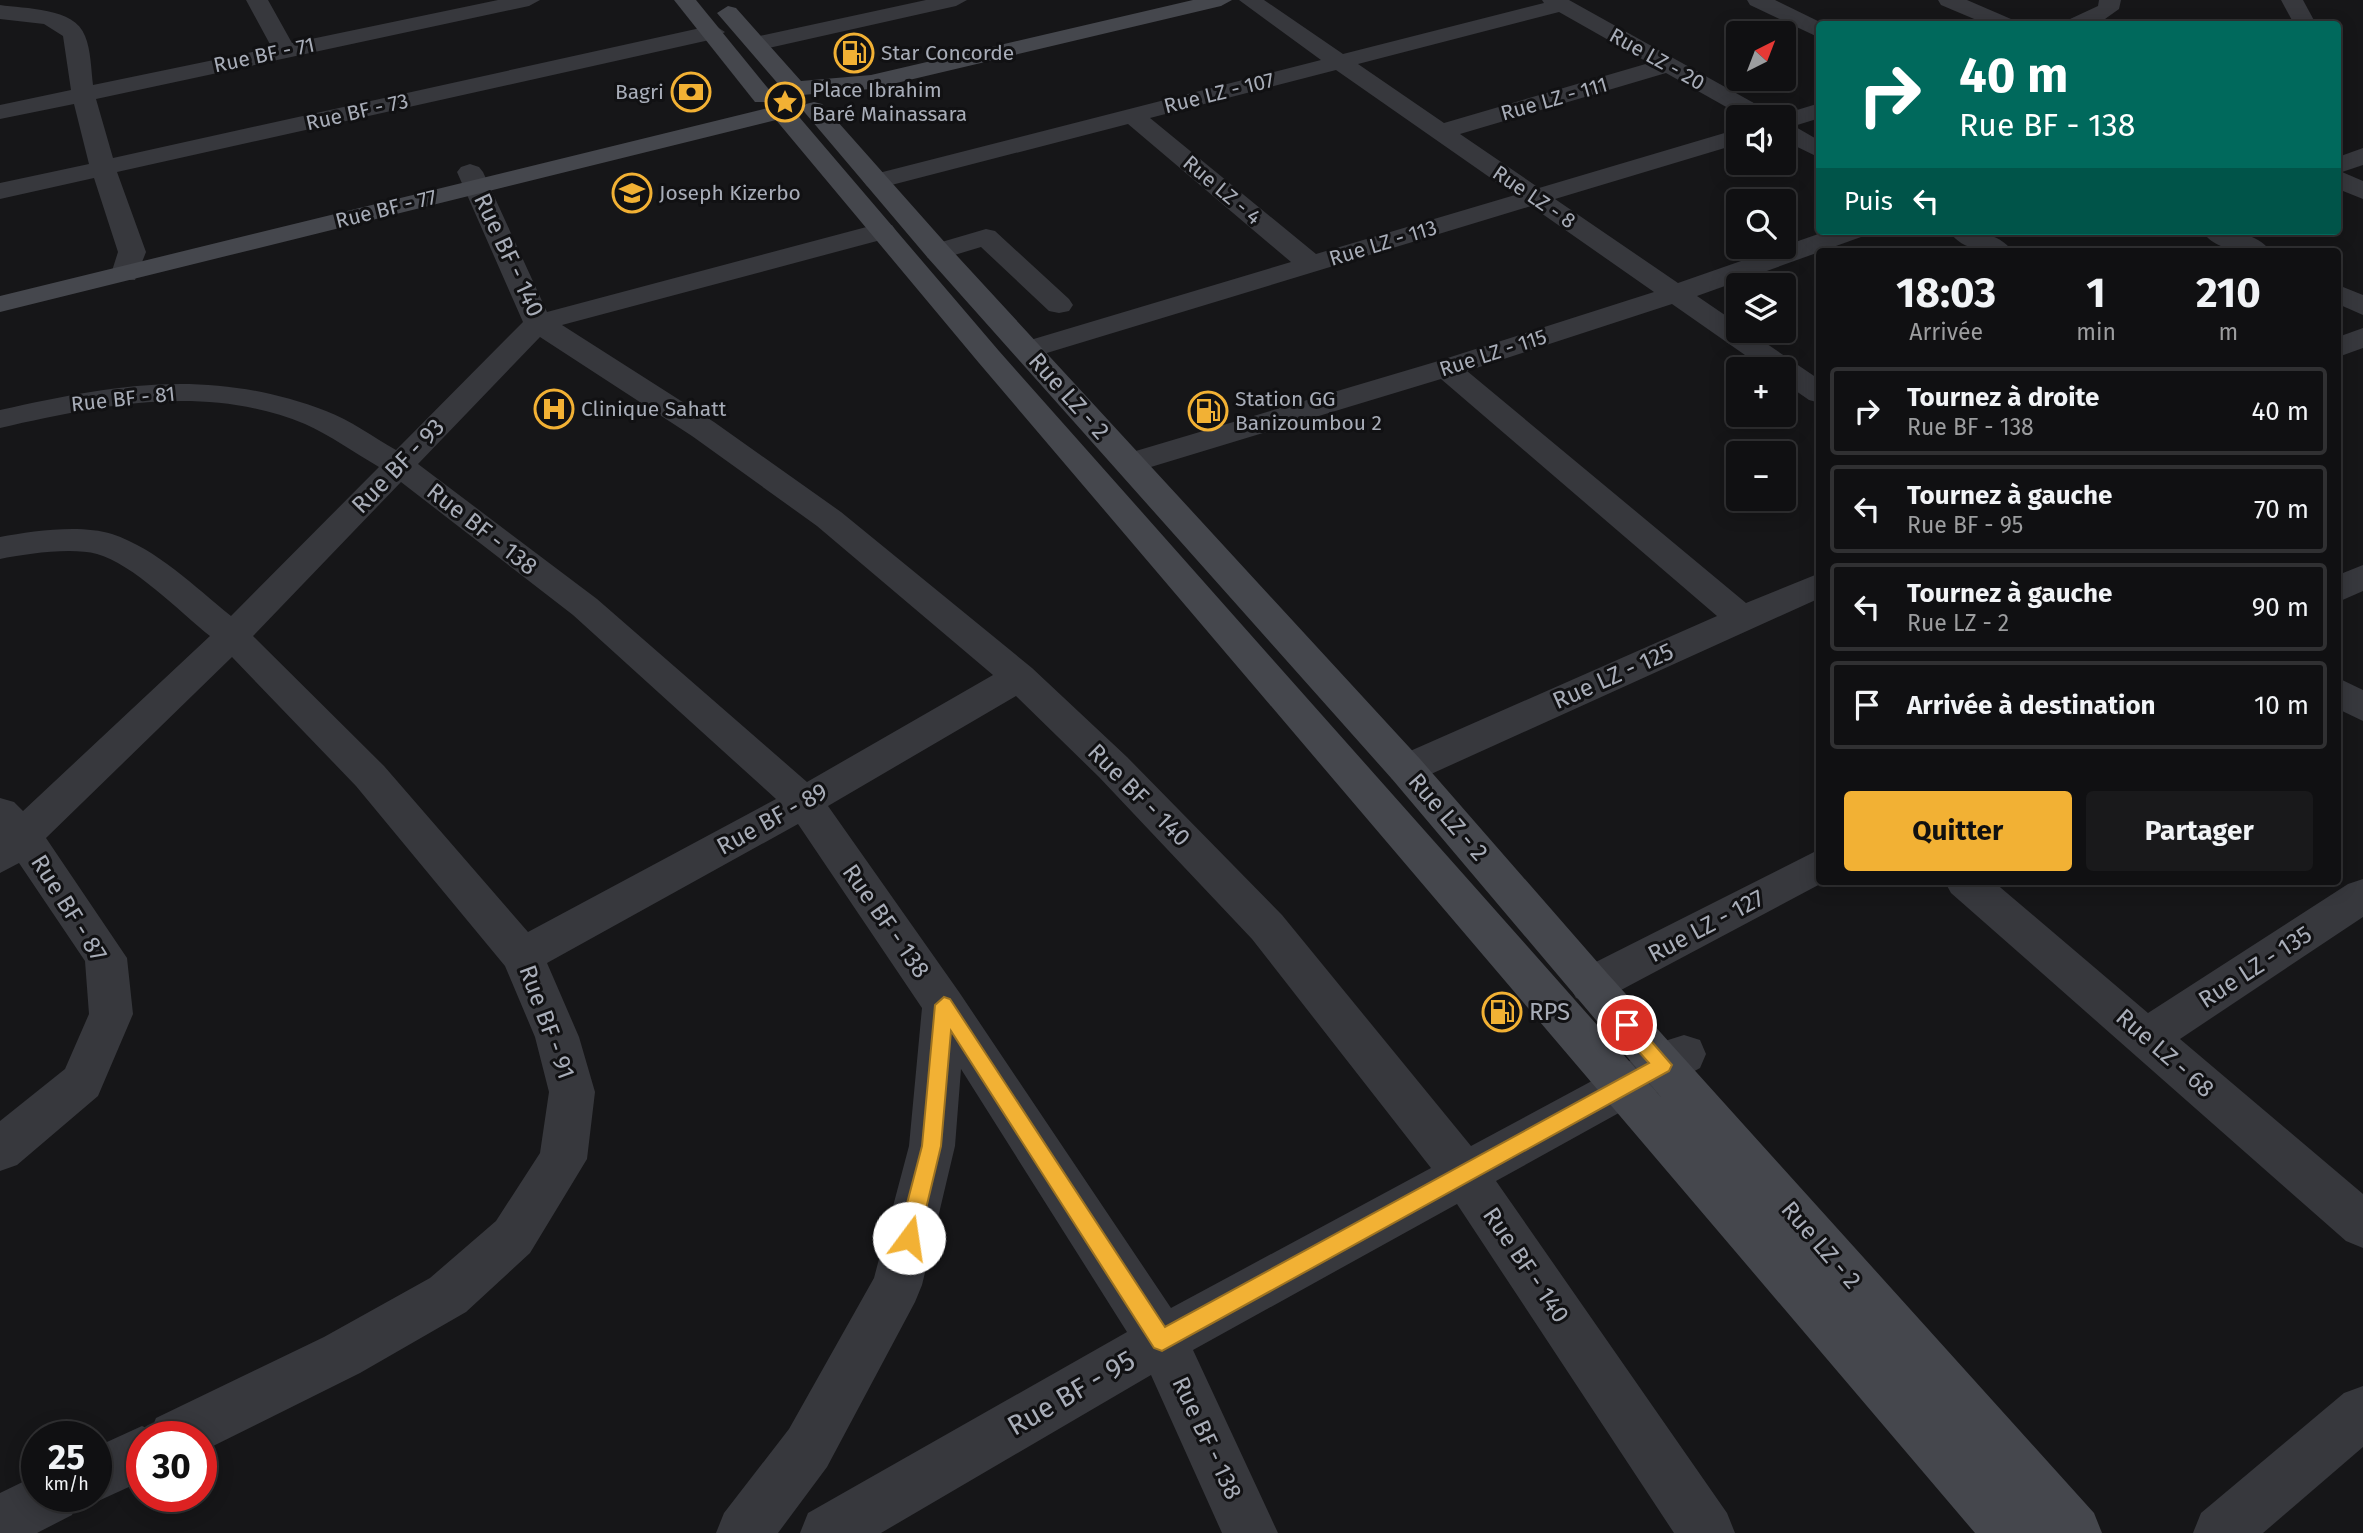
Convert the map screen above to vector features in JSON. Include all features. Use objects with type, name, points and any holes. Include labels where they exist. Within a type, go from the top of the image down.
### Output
[{"type":"main road","points":[[685,0],[715,33],[788,103]]},
{"type":"main road","points":[[718,0],[755,44],[788,103]]},
{"type":"main road","name":"Rue BF - 77","points":[[0,304],[129,263],[871,82],[1221,0]]},
{"type":"main road","name":"Rue LZ - 2","points":[[788,103],[876,181],[1406,769],[1591,985],[2011,1533]]},
{"type":"main road","name":"Rue LZ - 2","points":[[788,103],[883,231],[1656,1068],[2074,1533]]},
{"type":"main road","name":"Rue BF - 77","points":[[0,284],[129,263]]},
{"type":"street","points":[[257,0],[285,50]]},
{"type":"street","name":"Rue BF - 71","points":[[0,112],[285,50],[449,7],[528,0]]},
{"type":"street","points":[[755,44],[956,0]]},
{"type":"street","name":"Rue LZ - 8","points":[[1250,0],[1816,391]]},
{"type":"street","points":[[1758,0],[1816,29]]},
{"type":"street","points":[[1949,0],[1996,21]]},
{"type":"street","points":[[2087,21],[2108,9],[2110,0]]},
{"type":"street","points":[[2292,0],[2303,21]]},
{"type":"street","name":"Rue LZ - 107","points":[[876,181],[1338,62],[1558,2]]},
{"type":"street","name":"Rue LZ - 20","points":[[1558,2],[1740,105]]},
{"type":"street","points":[[0,12],[53,20],[69,27],[74,35],[83,94],[129,263]]},
{"type":"street","points":[[23,36],[69,27]]},
{"type":"street","name":"Rue BF - 73","points":[[0,191],[715,33]]},
{"type":"street","name":"Rue LZ - 111","points":[[1439,132],[1669,65]]},
{"type":"street","points":[[1796,118],[1816,111]]},
{"type":"street","name":"Rue LZ - 4","points":[[1132,115],[1312,265]]},
{"type":"street","points":[[1796,137],[1816,149]]},
{"type":"street","name":"Rue LZ - 113","points":[[1027,350],[1726,140]]},
{"type":"street","points":[[2341,165],[2363,156]]},
{"type":"street","name":"Rue BF - 140","points":[[474,179],[538,323],[703,429],[829,519],[1019,677],[1113,767],[1267,927],[1464,1174],[1707,1533]]},
{"type":"street","points":[[2341,180],[2363,191]]},
{"type":"street","points":[[538,323],[883,231]]},
{"type":"street","points":[[1969,235],[1992,248]]},
{"type":"street","points":[[2223,235],[2249,248]]},
{"type":"street","points":[[938,252],[986,237],[1059,305]]},
{"type":"street","name":"Rue LZ - 115","points":[[1820,248],[1842,241]]},
{"type":"street","name":"Rue LZ - 115","points":[[1130,463],[1446,368],[1816,249]]},
{"type":"street","points":[[2341,295],[2363,306]]},
{"type":"street","name":"Rue BF - 93","points":[[7,835],[232,636],[538,323]]},
{"type":"street","points":[[2341,347],[2363,337]]},
{"type":"street","points":[[1446,368],[1743,619]]},
{"type":"street","name":"Rue BF - 81","points":[[0,419],[89,399],[155,391],[210,393],[263,401],[317,418],[399,465]]},
{"type":"street","name":"Rue BF - 138","points":[[399,465],[585,607],[804,802],[944,1005],[1162,1340],[1250,1533]]},
{"type":"street","name":"Rue BF - 91","points":[[0,548],[35,541],[103,543],[149,568],[232,636],[370,776],[522,956],[556,1037],[572,1092],[563,1158],[513,1237],[448,1295],[342,1355],[208,1421]]},
{"type":"street","points":[[2341,588],[2363,576]]},
{"type":"street","name":"Rue LZ - 125","points":[[1406,769],[1816,586]]},
{"type":"street","name":"Rue BF - 89","points":[[522,956],[804,802],[1019,677]]},
{"type":"street","points":[[2341,693],[2363,708]]},
{"type":"street","name":"Rue BF - 87","points":[[0,1150],[82,1082],[111,1014],[106,958],[7,835]]},
{"type":"street","name":"Rue LZ - 127","points":[[1591,985],[1816,867]]},
{"type":"street","name":"Rue LZ - 68","points":[[1970,885],[2363,1225]]},
{"type":"street","name":"Rue LZ - 135","points":[[2147,1037],[2363,896]]},
{"type":"street","points":[[744,1533],[808,1448],[897,1285],[932,1146],[944,1005]]},
{"type":"street","name":"Rue BF - 95","points":[[828,1533],[1162,1340],[1656,1068]]},
{"type":"street","points":[[2221,1533],[2363,1412]]},
{"type":"street","points":[[0,1522],[21,1512]]},
{"type":"place","name":"Star Concorde","points":[[854,53]]},
{"type":"place","name":"Bagri","points":[[691,92]]},
{"type":"place","name":"Place Ibrahim Baré Mainassara","points":[[785,102]]},
{"type":"place","name":"Joseph Kizerbo","points":[[632,193]]},
{"type":"place","name":"Clinique Sahatt","points":[[554,409]]},
{"type":"place","name":"Station GG Banizoumbou 2","points":[[1208,411]]},
{"type":"place","name":"RPS","points":[[1502,1012]]},
{"type":"route","points":[[909,1238],[932,1146],[944,1005],[1162,1340],[1663,1065],[1627,1025]]}]
